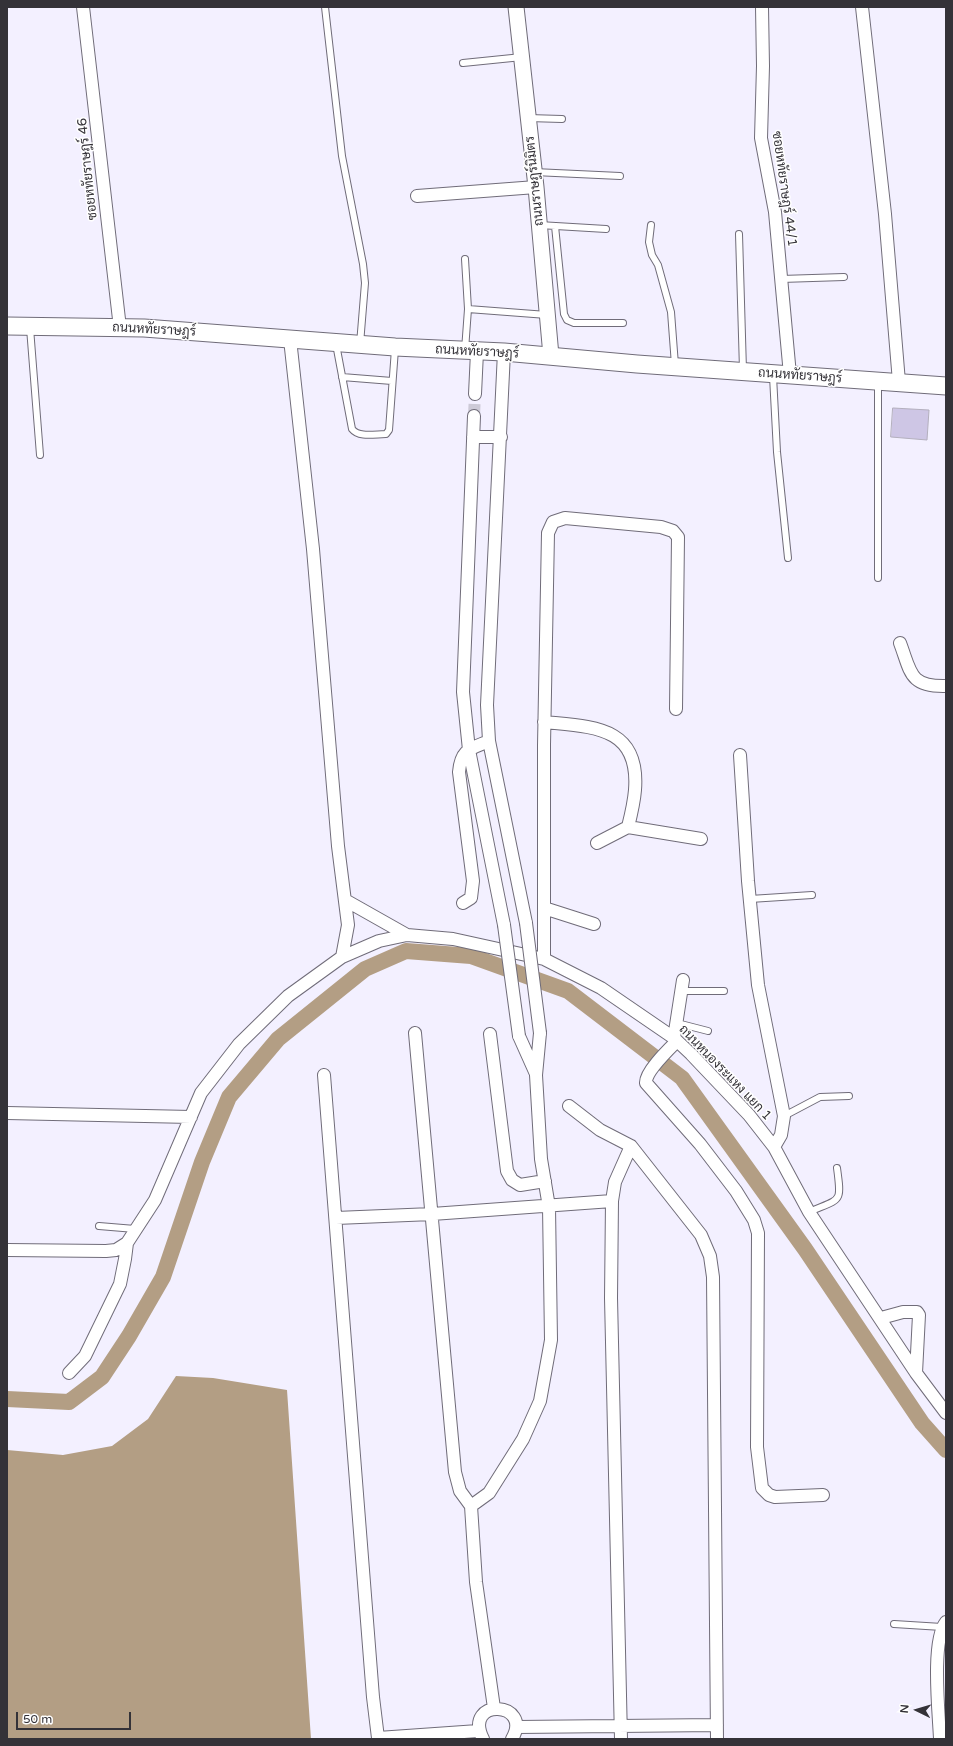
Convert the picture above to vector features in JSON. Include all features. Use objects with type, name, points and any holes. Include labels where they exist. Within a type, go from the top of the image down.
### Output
[{"type":"main road","name":"ถนนหทัยราษฎร์","points":[[7,326],[120,328],[471,352],[504,352],[772,374],[946,386]]},
{"type":"street","name":"ซอยหทัยราษฎร์ 46","points":[[83,7],[120,328]]},
{"type":"street","name":"ถนนราษฎร์นิมิตร","points":[[516,7],[535,179],[550,356]]},
{"type":"street","name":"ซอยหทัยราษฎร์ 44/1","points":[[762,7],[763,74],[761,138],[775,212],[790,375]]},
{"type":"street","points":[[862,7],[885,214],[899,382]]},
{"type":"street","points":[[417,196],[535,179]]},
{"type":"street","points":[[290,339],[313,549],[338,846],[348,924],[342,957]]},
{"type":"street","points":[[471,352],[475,394]]},
{"type":"street","points":[[471,1506],[489,1493],[523,1439],[540,1401],[551,1340],[549,1207],[541,1159],[536,1075],[540,1033],[526,923],[489,741],[487,705],[504,352]]},
{"type":"street","points":[[474,416],[463,692],[469,750],[504,925],[520,1036],[536,1075]]},
{"type":"street","points":[[473,437],[501,437]]},
{"type":"street","points":[[544,959],[544,722],[548,533],[553,522],[564,518],[661,527],[674,532],[678,537],[676,709]]},
{"type":"street","points":[[900,643],[914,679],[922,683],[946,686]]},
{"type":"street","points":[[544,722],[585,726],[616,736],[626,746],[633,764],[635,790],[628,827]]},
{"type":"street","points":[[463,903],[471,898],[472,881],[459,772],[460,760],[463,754],[469,750],[489,741]]},
{"type":"street","points":[[740,756],[750,899],[758,985],[784,1116],[781,1135],[774,1147]]},
{"type":"street","points":[[597,843],[628,827],[701,839]]},
{"type":"street","points":[[345,900],[407,935]]},
{"type":"street","points":[[544,908],[594,924]]},
{"type":"street","name":"ถนนหนองระแหง แยก 1","points":[[127,1243],[155,1200],[202,1093],[239,1044],[288,996],[342,957],[379,941],[407,935],[453,939],[544,959],[601,988],[676,1040],[750,1115],[774,1147],[809,1212],[881,1318],[916,1373],[946,1413]]},
{"type":"street","points":[[682,985],[676,1040],[662,1056],[646,1080],[648,1086],[709,1156],[736,1191],[757,1226],[757,1447],[762,1488],[769,1495],[775,1497],[823,1495]]},
{"type":"street","points":[[415,1033],[455,1472],[460,1491],[471,1506],[476,1582],[494,1708]]},
{"type":"street","points":[[490,1034],[507,1171],[512,1180],[520,1185],[545,1182]]},
{"type":"street","points":[[324,1075],[373,1697],[378,1738],[480,1735],[480,1720],[483,1715],[494,1708],[501,1708],[512,1715],[517,1727],[512,1739]]},
{"type":"street","points":[[569,1106],[600,1130],[631,1146],[700,1235],[710,1256],[713,1276],[717,1739]]},
{"type":"street","points":[[7,1113],[191,1118]]},
{"type":"street","points":[[621,1739],[611,1298],[612,1201],[615,1182],[631,1146]]},
{"type":"street","points":[[336,1218],[549,1207],[612,1201]]},
{"type":"street","points":[[7,1250],[106,1251],[116,1250],[127,1243]]},
{"type":"street","points":[[69,1372],[85,1356],[120,1284],[126,1259],[127,1243]]},
{"type":"street","points":[[881,1318],[903,1312],[917,1312],[919,1315],[916,1373]]},
{"type":"street","points":[[940,1739],[942,1688],[939,1641],[944,1624]]},
{"type":"street","points":[[517,1727],[717,1725]]},
{"type":"lane","points":[[326,7],[342,156],[363,264],[365,283],[360,345]]},
{"type":"lane","points":[[463,63],[522,57]]},
{"type":"lane","points":[[528,118],[562,119]]},
{"type":"lane","points":[[535,179],[620,176]]},
{"type":"lane","points":[[539,225],[606,229]]},
{"type":"lane","points":[[555,226],[564,314],[568,320],[574,323],[623,323]]},
{"type":"lane","points":[[651,226],[649,242],[652,255],[658,265],[671,312],[675,366]]},
{"type":"lane","points":[[739,234],[743,371]]},
{"type":"lane","points":[[465,258],[471,352]]},
{"type":"lane","points":[[781,279],[844,277]]},
{"type":"lane","points":[[468,309],[547,314]]},
{"type":"lane","points":[[30,326],[40,455]]},
{"type":"lane","points":[[336,342],[352,429],[355,433],[360,434],[386,434],[389,430],[395,347]]},
{"type":"lane","points":[[772,374],[788,558]]},
{"type":"lane","points":[[342,377],[392,381]]},
{"type":"lane","points":[[878,381],[878,578]]},
{"type":"lane","points":[[750,899],[812,895]]},
{"type":"lane","points":[[682,985],[724,991]]},
{"type":"lane","points":[[677,1023],[708,1031]]},
{"type":"lane","points":[[784,1116],[820,1097],[850,1096]]},
{"type":"lane","points":[[809,1212],[835,1201],[839,1197],[840,1191],[837,1168]]},
{"type":"lane","points":[[99,1226],[135,1230]]},
{"type":"lane","points":[[894,1624],[944,1624]]},
{"type":"shaded area","points":[[176,1376],[213,1378],[287,1390],[311,1739],[7,1739],[7,1450],[63,1455],[112,1446],[148,1419]]},
{"type":"building","points":[[893,408],[929,410],[927,440],[891,437]]},
{"type":"waterway","points":[[7,1399],[69,1402],[102,1377],[129,1336],[163,1277],[202,1162],[229,1097],[278,1039],[365,969],[406,951],[471,956],[568,991],[682,1078],[805,1249],[922,1423],[946,1450]]},
{"type":"tunnel","points":[[474,416],[475,394]]}]
